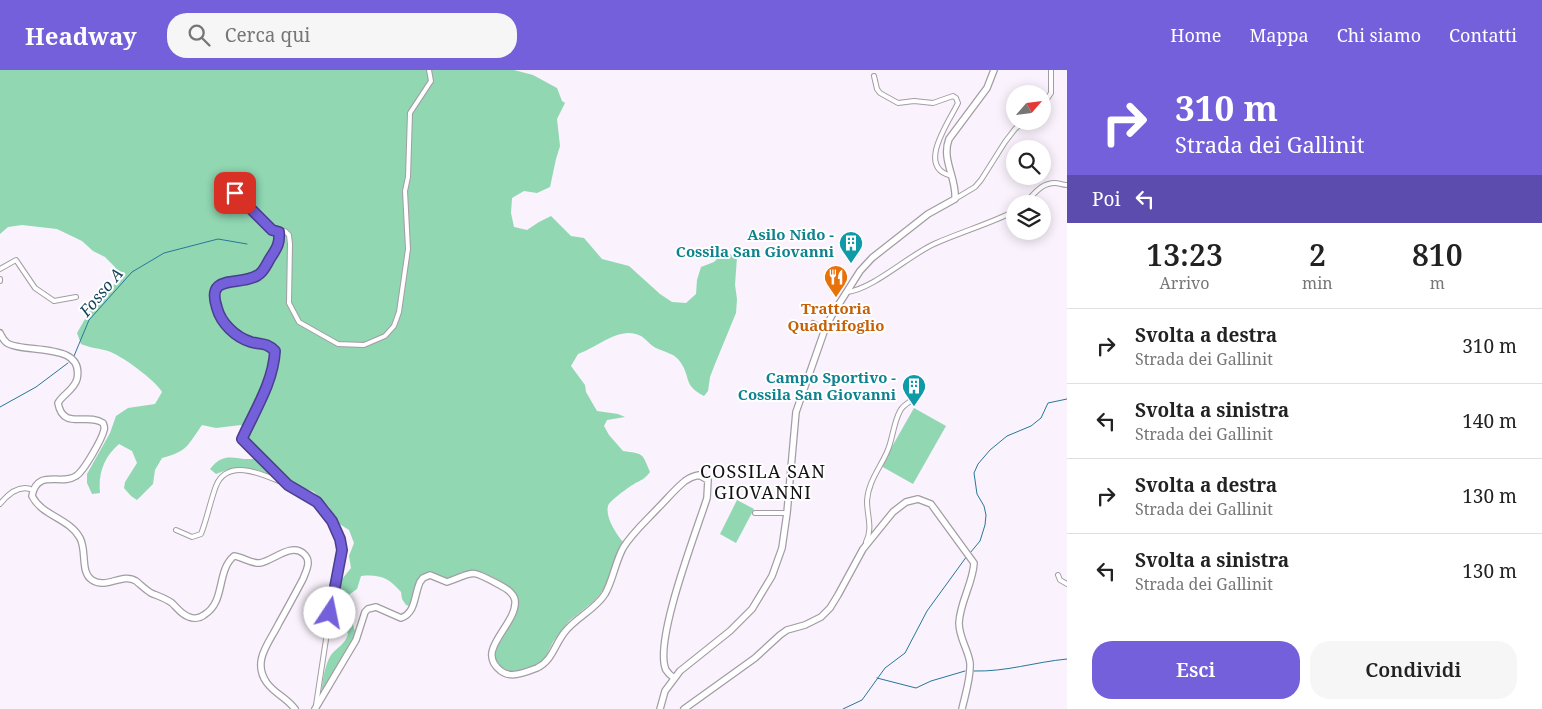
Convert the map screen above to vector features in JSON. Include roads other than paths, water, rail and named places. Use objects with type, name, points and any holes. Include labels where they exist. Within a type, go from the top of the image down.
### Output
[{"type":"street","points":[[225,184],[272,230],[285,231],[289,235],[289,303],[299,322],[338,344],[364,345],[385,336],[394,326],[399,312],[408,249],[404,191],[408,177],[410,113],[431,82],[430,70]]},
{"type":"street","points":[[955,199],[956,192],[946,151],[949,139],[987,88],[994,70]]},
{"type":"street","points":[[1050,70],[1050,85]]},
{"type":"street","points":[[874,76],[877,89],[898,103],[914,101],[933,104],[948,96],[956,98],[958,103],[938,142],[935,161],[938,169],[943,174],[952,176]]},
{"type":"street","points":[[660,709],[665,691],[674,678],[680,671],[730,631],[752,609],[772,576],[782,548],[796,412],[825,329],[846,292],[860,271],[872,258],[928,214],[975,187],[1014,130]]},
{"type":"street","points":[[1032,195],[1036,190],[1044,186],[1056,183],[1067,185]]},
{"type":"street","points":[[846,292],[866,286],[933,244],[1006,215]]},
{"type":"street","points":[[279,232],[280,240],[277,248],[260,274],[250,280],[226,281],[218,286],[214,300],[218,312],[228,328],[250,342],[270,345],[275,351],[263,397],[242,439],[288,485]]},
{"type":"street","points":[[0,269],[16,260],[35,288],[54,302],[76,297]]},
{"type":"street","points":[[813,323],[825,329]]},
{"type":"street","points":[[0,333],[4,340],[12,346],[50,350],[69,357],[76,367],[77,379],[58,403],[62,413],[70,419],[99,420],[104,426],[102,435],[92,454],[76,476],[69,479],[43,480],[33,490],[32,496],[38,505],[66,523],[80,537],[85,554],[86,572],[90,579],[99,583],[126,578],[134,580],[149,592],[166,599],[189,617],[194,618],[204,615],[212,608],[218,596],[225,567],[234,556],[254,563],[262,563],[281,553],[297,551],[303,553],[308,562],[303,579],[264,650],[261,664],[261,670],[266,682],[295,709]]},
{"type":"street","points":[[684,709],[755,658],[780,634],[821,617],[830,608],[870,536],[867,501],[870,484],[887,451],[899,412],[904,405],[914,399]]},
{"type":"street","points":[[176,530],[192,537],[201,534],[216,485],[225,474],[233,470],[246,470],[288,485],[317,502],[323,509],[336,530],[341,544],[340,563],[330,613],[316,709]]},
{"type":"street","points":[[316,709],[356,640],[365,612],[376,607],[401,618],[406,616],[411,612],[420,582],[423,578],[430,575],[447,582],[466,573],[476,574],[509,590],[515,599],[514,605],[509,622],[491,651],[494,663],[504,674],[512,675],[542,666],[550,658],[554,646],[571,624],[594,606],[604,594],[612,580],[620,555],[634,535],[685,481],[699,476],[708,480],[706,498],[665,632],[665,664],[666,669],[674,678]]},
{"type":"street","points":[[0,504],[20,488],[26,487],[33,490]]},
{"type":"street","points":[[863,549],[893,512],[906,502],[918,499],[931,504],[974,563],[974,572],[959,621],[960,634],[970,663],[970,673],[962,709]]},
{"type":"street","points":[[755,513],[787,512]]},
{"type":"street","points":[[1058,575],[1060,580],[1067,584]]},
{"type":"waterway","name":"Fosso A","points":[[74,356],[89,320],[132,272],[164,253],[218,239],[247,244]]},
{"type":"waterway","name":"Fosso A","points":[[0,407],[36,387],[68,363]]},
{"type":"waterway","points":[[970,553],[980,541],[986,515],[984,506],[977,494],[974,473],[978,464],[990,450],[1007,436],[1031,426],[1041,418],[1048,403],[1067,399]]},
{"type":"waterway","points":[[843,709],[862,700],[885,668],[905,653],[927,611],[967,556]]},
{"type":"waterway","points":[[974,671],[998,670],[1067,659]]},
{"type":"waterway","points":[[877,678],[916,688],[931,681],[965,671]]},
{"type":"place","name":"Asilo Nido - Cossila San Giovanni","points":[[851,264]]},
{"type":"place","name":"Trattoria Quadrifoglio","points":[[836,298]]},
{"type":"place","name":"Campo Sportivo - Cossila San Giovanni","points":[[914,407]]},
{"type":"district","name":"COSSILA SAN GIOVANNI","points":[[763,481]]}]
